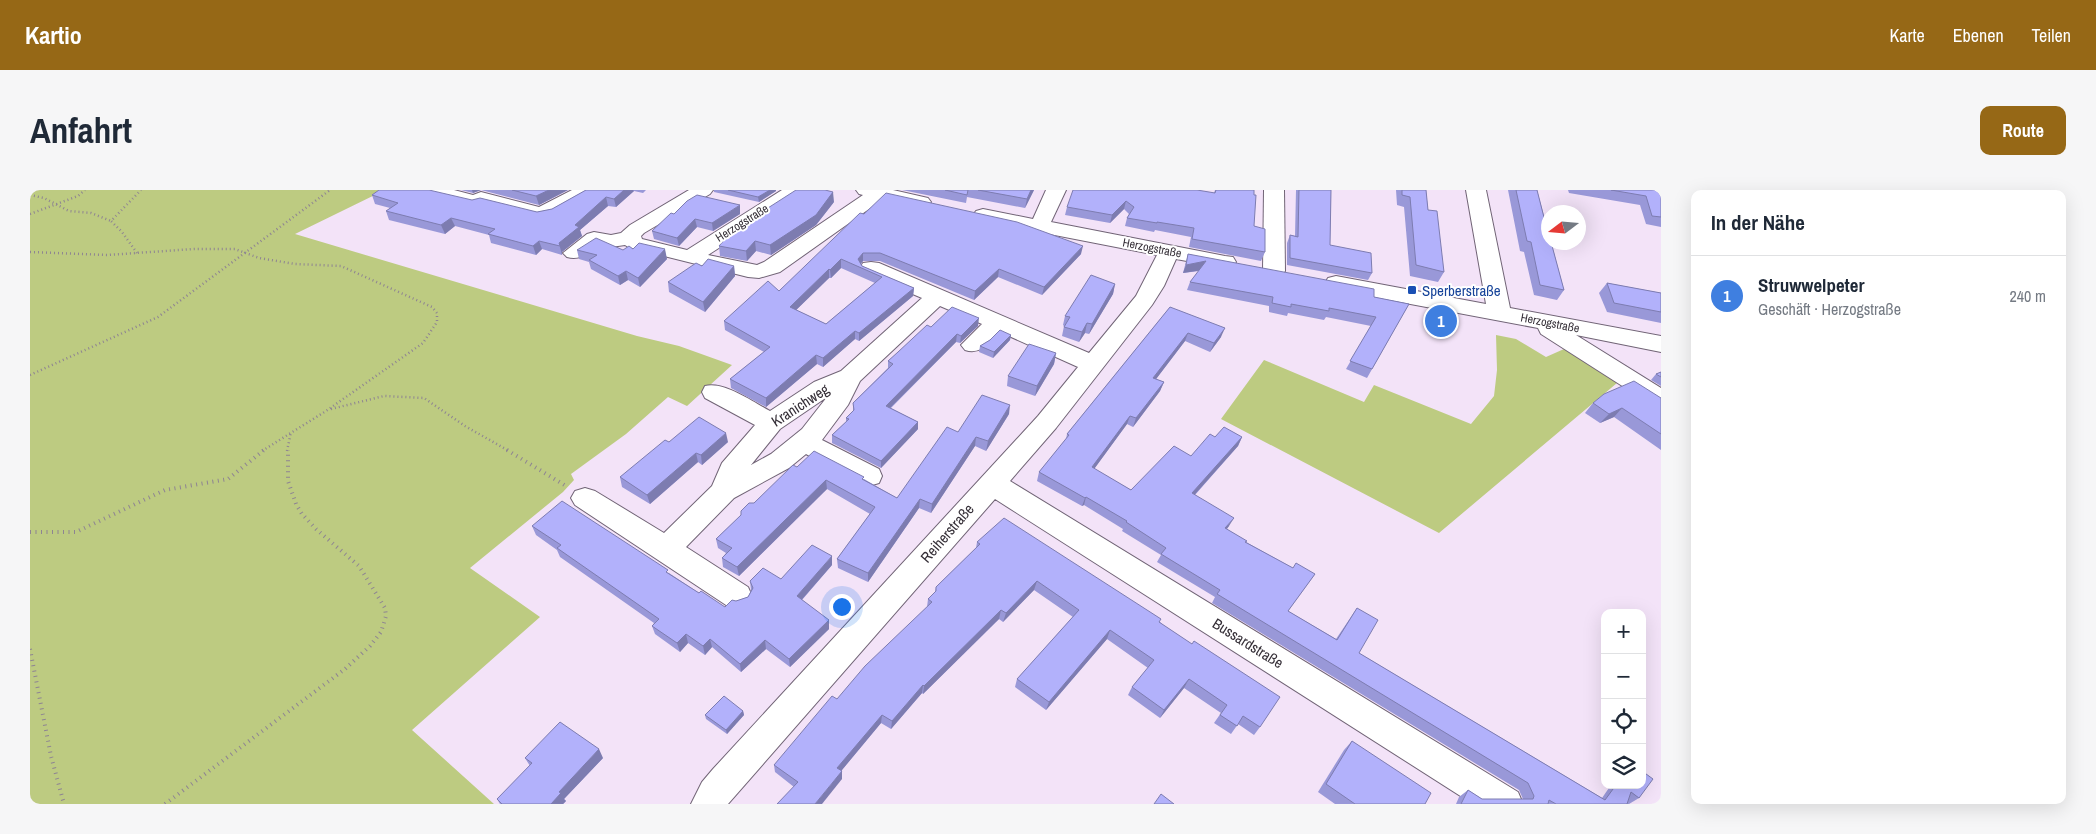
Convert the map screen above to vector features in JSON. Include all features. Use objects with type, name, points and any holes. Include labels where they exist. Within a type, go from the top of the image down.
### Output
[{"type":"street","points":[[430,190],[475,201],[489,194],[539,213],[546,212],[586,190]]},
{"type":"street","name":"Herzogstraße","points":[[690,256],[793,190]]},
{"type":"street","points":[[1039,227],[1056,190]]},
{"type":"street","points":[[1274,190],[1276,271]]},
{"type":"street","points":[[1476,190],[1499,312]]},
{"type":"street","name":"Herzogstraße","points":[[630,238],[635,242],[748,271],[766,270],[873,192],[936,205]]},
{"type":"street","points":[[574,253],[594,238],[611,241],[630,238],[637,228],[704,195]]},
{"type":"street","points":[[733,204],[762,211]]},
{"type":"street","name":"Herzogstraße","points":[[964,211],[1039,227],[1499,312],[1661,344]]},
{"type":"street","name":"Reiherstraße","points":[[710,804],[714,794],[1047,422],[1144,300],[1153,286],[1168,251]]},
{"type":"street","points":[[870,268],[1093,364]]},
{"type":"street","name":"Kranichweg","points":[[666,549],[724,491],[780,461],[805,442],[835,405],[850,377],[937,296]]},
{"type":"street","points":[[1537,321],[1661,399]]},
{"type":"street","points":[[973,345],[998,322]]},
{"type":"street","name":"Kranichweg","points":[[724,491],[732,470],[771,423],[823,388],[850,377]]},
{"type":"street","points":[[714,392],[771,423]]},
{"type":"street","points":[[805,442],[869,476]]},
{"type":"street","name":"Bussardstraße","points":[[991,483],[1505,804]]},
{"type":"street","points":[[585,498],[737,596]]},
{"type":"path","points":[[30,214],[78,196],[85,190]]},
{"type":"path","points":[[111,220],[141,190]]},
{"type":"path","points":[[30,375],[158,316],[330,190]]},
{"type":"path","points":[[30,195],[44,198],[69,211],[91,214],[111,220],[137,253]]},
{"type":"path","points":[[30,252],[85,255],[222,248],[247,252],[259,258],[295,264],[341,266],[432,307],[437,313],[437,322],[423,343],[326,411],[256,455],[228,479],[165,490],[76,532],[30,532]]},
{"type":"path","points":[[326,411],[384,396],[424,398],[465,426],[585,498]]},
{"type":"path","points":[[165,804],[345,669],[372,644],[382,628],[386,616],[384,606],[359,566],[310,524],[296,505],[285,463],[292,431]]},
{"type":"path","points":[[30,649],[51,756],[64,804]]},
{"type":"green space","points":[[30,190],[385,190],[295,234],[637,336],[679,346],[732,365],[687,406],[668,397],[626,434],[571,474],[574,480],[563,492],[470,568],[540,617],[412,730],[494,804],[30,804]]},
{"type":"green space","points":[[1496,335],[1516,339],[1546,357],[1564,349],[1617,383],[1439,533],[1221,419],[1264,360],[1364,402],[1374,385],[1471,424],[1494,396],[1497,370]]},
{"type":"building","points":[[379,190],[429,190],[472,200],[480,198],[537,212],[552,209],[586,190],[624,190],[614,199],[606,197],[575,225],[579,227],[559,243],[560,246],[539,241],[533,246],[488,234],[495,229],[451,218],[441,225],[386,211],[398,203],[372,195]]},
{"type":"building","points":[[512,190],[549,190],[536,196]]},
{"type":"building","points":[[728,190],[770,190],[758,197]]},
{"type":"building","points":[[796,190],[825,190],[833,192],[816,215],[770,245],[755,241],[746,251],[719,246],[732,231]]},
{"type":"building","points":[[945,190],[968,190],[967,195]]},
{"type":"building","points":[[978,190],[1031,190],[1027,199]]},
{"type":"building","points":[[1073,190],[1197,190],[1215,193],[1216,190],[1254,190],[1254,195],[1256,195],[1254,226],[1265,229],[1265,252],[1192,239],[1194,228],[1127,218],[1134,207],[1126,201],[1112,215],[1067,207]]},
{"type":"building","points":[[1299,190],[1331,190],[1330,245],[1371,253],[1372,273],[1290,258],[1290,235],[1298,237]]},
{"type":"building","points":[[1402,190],[1426,190],[1428,210],[1437,211],[1444,272],[1416,265],[1410,197],[1402,195]]},
{"type":"building","points":[[1516,190],[1537,190],[1541,206],[1541,250],[1553,250],[1564,290],[1540,285],[1531,242],[1527,241]]},
{"type":"building","points":[[1611,190],[1661,190],[1661,217],[1652,216],[1646,196]]},
{"type":"building","points":[[886,193],[1017,222],[1083,246],[1044,287],[999,269],[975,291],[880,253],[863,253],[858,259],[862,266],[914,288],[859,333],[855,331],[823,358],[816,355],[766,398],[730,379],[770,347],[724,321],[768,281],[779,291],[860,213],[864,214]],"holes":[[[841,259],[882,277],[826,324],[790,307]]]},
{"type":"building","points":[[697,195],[740,205],[712,223],[695,219],[677,238],[652,231],[671,213],[674,214],[687,201]]},
{"type":"building","points":[[596,238],[623,250],[629,246],[633,249],[639,243],[665,249],[638,278],[626,271],[618,276],[589,260],[597,255],[577,250]]},
{"type":"building","points":[[1188,254],[1374,289],[1374,297],[1409,304],[1372,369],[1350,361],[1376,317],[1329,308],[1329,311],[1291,304],[1291,307],[1272,303],[1273,297],[1190,282],[1206,261],[1186,265]]},
{"type":"building","points":[[708,259],[734,266],[703,302],[668,282],[696,263],[702,266]]},
{"type":"building","points":[[1091,275],[1115,284],[1092,324],[1087,323],[1082,332],[1064,327],[1070,317],[1065,316]]},
{"type":"building","points":[[1607,283],[1661,293],[1661,312],[1614,303]]},
{"type":"building","points":[[952,307],[979,318],[961,336],[957,334],[886,406],[918,422],[881,461],[832,435],[849,419],[846,418],[854,410],[853,403],[893,364],[888,361],[927,325],[931,327]]},
{"type":"building","points":[[1170,307],[1225,328],[1214,343],[1188,333],[1153,378],[1164,382],[1136,418],[1130,416],[1092,467],[1131,490],[1174,446],[1191,456],[1210,434],[1215,437],[1224,427],[1242,437],[1192,493],[1234,518],[1225,528],[1247,541],[1245,542],[1293,568],[1296,563],[1315,574],[1288,611],[1337,640],[1357,608],[1378,620],[1359,653],[1605,800],[1613,789],[1646,789],[1639,798],[1631,792],[1627,804],[1556,804],[1549,800],[1548,804],[1461,804],[1468,790],[1482,799],[1533,799],[1534,796],[1528,783],[1217,594],[1220,590],[1161,554],[1166,548],[1127,521],[1039,472],[1069,435],[1067,434]]},
{"type":"building","points":[[1000,330],[1011,335],[994,352],[980,346],[990,340]]},
{"type":"building","points":[[1029,344],[1056,353],[1037,386],[1008,376]]},
{"type":"building","points":[[1634,381],[1661,398],[1661,434],[1622,408],[1609,414],[1593,403],[1604,394]]},
{"type":"building","points":[[982,395],[1010,405],[988,441],[976,437],[932,504],[920,499],[868,573],[837,559],[875,507],[826,480],[737,567],[722,558],[732,548],[716,539],[741,515],[741,511],[749,503],[754,503],[793,465],[797,467],[814,451],[864,477],[862,479],[897,498],[947,427],[958,432]]},
{"type":"building","points":[[699,417],[726,433],[701,455],[696,453],[647,495],[620,477],[665,440],[669,442]]},
{"type":"building","points":[[562,501],[668,570],[666,572],[699,593],[701,591],[725,607],[732,600],[736,601],[748,597],[753,588],[750,581],[763,568],[781,579],[812,545],[832,556],[797,596],[829,620],[789,659],[765,640],[740,664],[710,639],[703,646],[686,634],[677,643],[652,626],[659,619],[557,548],[561,545],[532,526]]},
{"type":"building","points":[[1004,518],[1161,619],[1159,622],[1192,644],[1194,641],[1280,697],[1260,727],[1243,716],[1237,726],[1220,715],[1227,705],[1189,679],[1164,710],[1132,687],[1154,660],[1110,630],[1049,702],[1017,679],[1079,610],[1037,581],[1006,613],[1001,610],[923,685],[892,721],[882,715],[837,768],[842,771],[815,804],[777,804],[798,782],[774,765],[832,696],[837,699],[865,666],[932,602],[928,599],[936,591],[936,587],[980,544],[977,542]]},
{"type":"building","points":[[724,696],[743,711],[726,730],[705,715]]},
{"type":"building","points":[[560,722],[599,749],[559,792],[561,793],[551,804],[502,804],[497,799],[532,763],[525,758]]},
{"type":"building","points":[[1352,741],[1431,793],[1425,804],[1355,804],[1326,784]]},
{"type":"building","points":[[1646,774],[1653,779],[1646,788]]},
{"type":"building","points":[[1161,794],[1174,804],[1154,804]]},
{"type":"place","name":"Sperberstraße","points":[[1412,290]]},
{"type":"place","name":"Struwwelpeter","points":[[1441,321]]}]
